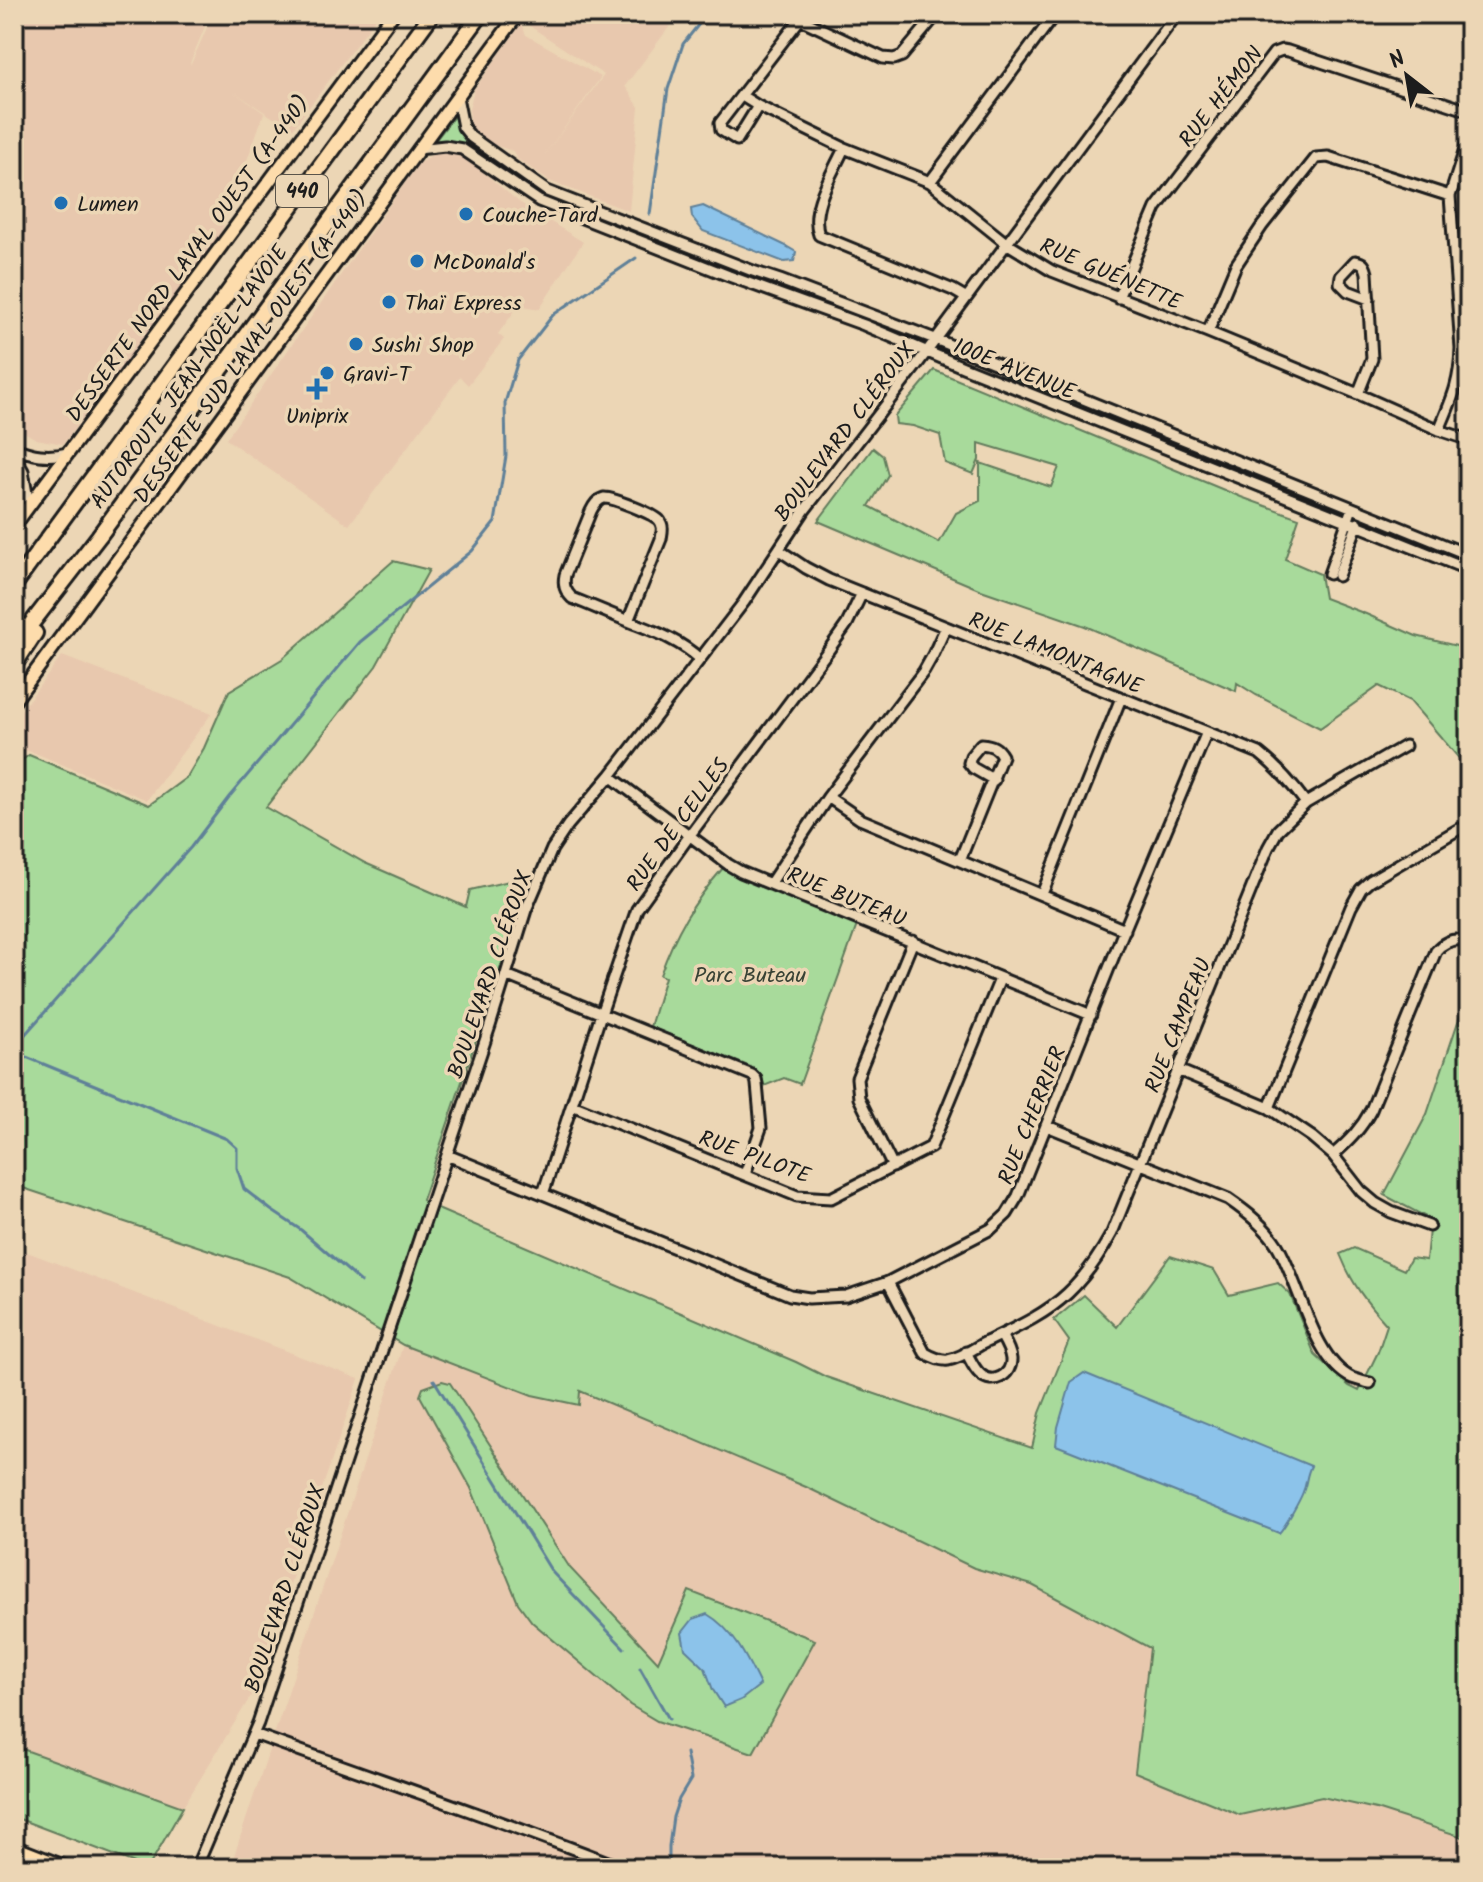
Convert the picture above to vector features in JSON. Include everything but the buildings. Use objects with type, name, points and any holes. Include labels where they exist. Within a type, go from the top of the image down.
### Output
[{"type":"highway","name":"AUTOROUTE JEAN-NOËL-LAVOIE","points":[[14,584],[432,14]]},
{"type":"highway","name":"AUTOROUTE JEAN-NOËL-LAVOIE","points":[[14,646],[99,536],[481,14]]},
{"type":"highway","points":[[14,665],[99,536]]},
{"type":"main road","name":"DESSERTE NORD LAVAL OUEST (A-440)","points":[[14,526],[393,14]]},
{"type":"main road","name":"DESSERTE SUD LAVAL OUEST (A-440)","points":[[14,701],[518,14]]},
{"type":"main road","points":[[14,1847],[68,1868]]},
{"type":"street","points":[[758,106],[737,140],[721,130],[720,123],[802,16],[883,58],[894,59],[902,56],[937,14]]},
{"type":"street","points":[[930,182],[1055,14]]},
{"type":"street","name":"BOULEVARD CLÉROUX","points":[[196,1868],[254,1734],[526,910],[552,849],[744,602],[804,511],[1177,14]]},
{"type":"street","name":"RUE HÉMON","points":[[1118,298],[1156,208],[1274,53],[1288,51],[1469,111]]},
{"type":"street","name":"RUE GUÉNETTE","points":[[742,96],[844,148],[930,182],[1006,243],[1052,271],[1469,440]]},
{"type":"street","name":"100E AVENUE","points":[[457,97],[463,127],[471,137],[547,191],[935,339],[1469,555]]},
{"type":"street","points":[[1439,430],[1457,388],[1460,367],[1450,196],[1469,137]]},
{"type":"street","name":"100E AVENUE","points":[[418,149],[445,146],[462,149],[539,201],[927,351],[1469,570]]},
{"type":"street","points":[[844,148],[816,211],[815,226],[819,235],[965,297]]},
{"type":"street","points":[[1208,332],[1236,265],[1262,226],[1316,158],[1328,157],[1450,196]]},
{"type":"street","points":[[1358,394],[1372,359],[1369,299]]},
{"type":"street","points":[[14,448],[51,457],[68,453]]},
{"type":"street","points":[[14,455],[23,471],[29,505]]},
{"type":"street","points":[[628,621],[663,528],[653,516],[603,498],[595,503],[591,511],[563,583],[568,594],[572,598],[674,640],[700,659]]},
{"type":"street","points":[[1333,575],[1357,510]]},
{"type":"street","name":"RUE LAMONTAGNE","points":[[779,550],[806,568],[862,593],[1259,753],[1288,779],[1306,803]]},
{"type":"street","name":"RUE DE CELLES","points":[[543,1194],[637,909],[830,648],[847,624],[862,593]]},
{"type":"street","points":[[770,884],[828,797],[924,671],[946,627]]},
{"type":"street","points":[[1042,894],[1121,698]]},
{"type":"street","name":"RUE CHERRIER","points":[[447,1155],[790,1295],[809,1298],[846,1296],[888,1282],[991,1229],[1007,1214],[1018,1196],[1207,732]]},
{"type":"street","name":"RUE CAMPEAU","points":[[888,1282],[925,1353],[946,1361],[1038,1315],[1066,1296],[1086,1275],[1112,1233],[1278,830],[1306,803],[1405,746]]},
{"type":"street","name":"RUE BUTEAU","points":[[610,776],[729,865],[1091,1015]]},
{"type":"street","points":[[960,860],[994,780]]},
{"type":"street","points":[[828,797],[860,819],[1125,930]]},
{"type":"street","points":[[1269,1108],[1361,889],[1459,829]]},
{"type":"street","points":[[893,1167],[859,1098],[857,1078],[913,941]]},
{"type":"street","points":[[1333,1155],[1363,1125],[1371,1110],[1436,951],[1450,941],[1469,941]]},
{"type":"street","points":[[506,975],[756,1079],[761,1128],[745,1174]]},
{"type":"street","name":"RUE PILOTE","points":[[572,1105],[797,1196],[831,1198],[931,1147],[1000,979]]},
{"type":"street","points":[[1178,1070],[1269,1108],[1333,1155],[1361,1191],[1375,1203],[1429,1226]]},
{"type":"street","points":[[1047,1126],[1228,1199],[1247,1213],[1276,1243],[1328,1356],[1350,1377],[1370,1383]]},
{"type":"street","points":[[966,1352],[980,1375],[997,1379],[1004,1375],[1011,1363],[1011,1355],[1001,1335]]},
{"type":"street","points":[[254,1734],[509,1824],[623,1868]]},
{"type":"shaded area","points":[[14,14],[210,14],[191,64],[213,14],[379,14],[292,130],[234,92],[264,113],[218,241],[63,444],[36,439],[14,426]]},
{"type":"shaded area","points":[[532,14],[679,14],[625,86],[639,107],[629,211],[549,181],[516,158],[513,151],[491,144],[477,135],[471,126],[469,110],[474,90],[521,24],[526,35],[601,77],[543,157],[604,75],[525,23]]},
{"type":"shaded area","points":[[439,151],[458,154],[519,202],[583,242],[539,309],[519,305],[498,334],[504,339],[468,385],[460,377],[349,525],[226,439],[419,163]]},
{"type":"shaded area","points":[[62,656],[212,713],[147,800],[14,747],[14,720]]},
{"type":"shaded area","points":[[14,1247],[359,1379],[254,1691],[183,1807],[14,1746]]},
{"type":"shaded area","points":[[403,1345],[532,1395],[579,1405],[579,1391],[806,1487],[974,1568],[1032,1585],[1150,1648],[1135,1772],[1240,1815],[1322,1797],[1376,1809],[1469,1839],[1469,1868],[230,1868]]},
{"type":"green space","points":[[455,115],[464,136],[510,172],[465,147],[435,141]]},
{"type":"green space","points":[[567,207],[589,212],[840,307],[754,282]]},
{"type":"green space","points":[[934,370],[1299,518],[1285,559],[1320,574],[1324,598],[1416,636],[1469,649],[1469,770],[1410,701],[1379,686],[1320,728],[1237,683],[1236,691],[1085,626],[981,590],[818,521],[873,448],[883,456],[888,475],[869,506],[939,543],[956,513],[980,501],[980,463],[1051,487],[1059,467],[979,443],[979,460],[973,474],[945,463],[940,435],[896,424],[895,416]]},
{"type":"green space","points":[[996,374],[1033,383],[1340,508],[1338,513]]},
{"type":"green space","points":[[393,561],[429,570],[376,666],[266,807],[365,863],[466,907],[470,890],[535,875],[524,898],[422,1200],[826,1377],[1032,1448],[1040,1413],[1069,1341],[1054,1320],[1084,1295],[1117,1327],[1170,1256],[1214,1270],[1229,1295],[1278,1283],[1290,1294],[1315,1355],[1349,1386],[1359,1391],[1387,1325],[1360,1292],[1340,1254],[1354,1248],[1404,1270],[1411,1258],[1426,1260],[1430,1219],[1384,1195],[1427,1114],[1469,989],[1469,1839],[1376,1809],[1322,1797],[1240,1815],[1135,1772],[1150,1648],[1032,1585],[974,1568],[806,1487],[580,1391],[579,1405],[532,1395],[403,1345],[290,1277],[14,1185],[14,766],[29,755],[149,805],[187,777],[204,748],[229,691],[282,659]]},
{"type":"green space","name":"Parc Buteau","points":[[723,868],[857,925],[800,1084],[784,1078],[764,1086],[762,1077],[751,1067],[650,1027],[665,977],[660,975],[672,945],[686,918]]},
{"type":"green space","points":[[442,1381],[450,1383],[570,1568],[658,1662],[689,1591],[815,1640],[753,1753],[657,1721],[630,1705],[532,1622],[518,1603],[471,1488],[420,1396],[423,1388]]},
{"type":"green space","points":[[14,1746],[183,1807],[148,1868],[14,1817]]},
{"type":"water","points":[[703,206],[796,252],[794,261],[784,262],[703,231],[692,217],[691,209]]},
{"type":"water","points":[[1084,1373],[1311,1466],[1301,1496],[1282,1530],[1279,1533],[1056,1445],[1071,1382]]},
{"type":"water","points":[[707,1614],[732,1636],[760,1685],[741,1700],[724,1707],[713,1690],[705,1668],[685,1649],[682,1633],[693,1619]]},
{"type":"waterway","points":[[650,214],[668,89],[683,44],[707,14]]},
{"type":"waterway","points":[[14,1047],[191,847],[229,797],[360,642],[472,551],[495,522],[506,456],[505,403],[518,360],[553,315],[636,258]]},
{"type":"waterway","points":[[14,1052],[227,1139],[237,1148],[237,1168],[244,1189],[301,1230],[361,1282]]},
{"type":"waterway","points":[[434,1380],[552,1572],[624,1648]]},
{"type":"waterway","points":[[640,1668],[669,1719]]},
{"type":"waterway","points":[[669,1868],[673,1817],[691,1779],[686,1753]]},
{"type":"place","name":"Lumen","points":[[61,203]]},
{"type":"place","name":"Couche-Tard","points":[[466,214]]},
{"type":"place","name":"McDonald's","points":[[417,261]]},
{"type":"place","name":"Thaï Express","points":[[389,302]]},
{"type":"place","name":"Sushi Shop","points":[[356,344]]},
{"type":"place","name":"Gravi-T","points":[[327,373]]},
{"type":"place","name":"Uniprix","points":[[317,389]]}]
